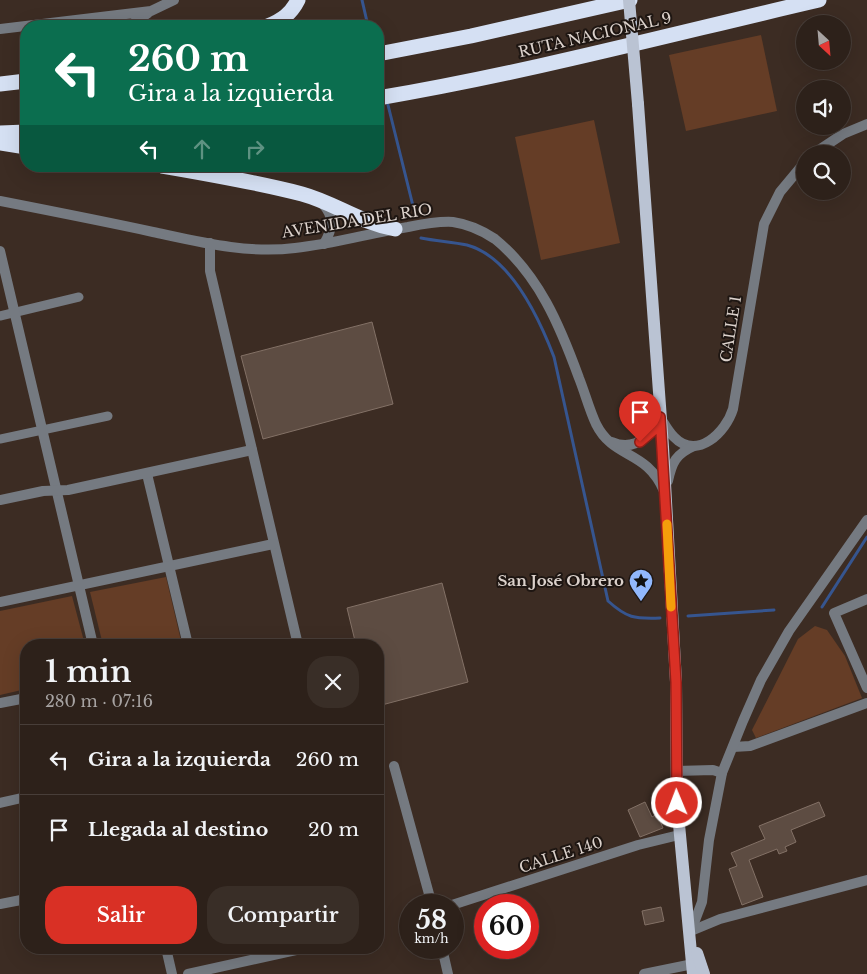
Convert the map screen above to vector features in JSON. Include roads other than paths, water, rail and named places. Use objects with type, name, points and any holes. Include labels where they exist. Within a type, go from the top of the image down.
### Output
[{"type":"highway","points":[[280,20],[293,10],[298,0]]},
{"type":"highway","name":"RUTA NACIONAL 9","points":[[384,53],[471,36],[630,0]]},
{"type":"highway","name":"RUTA NACIONAL 9","points":[[384,97],[445,86],[591,54],[819,0]]},
{"type":"highway","points":[[0,86],[20,82]]},
{"type":"highway","points":[[0,86],[20,88]]},
{"type":"highway","points":[[0,133],[20,132]]},
{"type":"highway","points":[[0,143],[20,146]]},
{"type":"highway","points":[[192,172],[304,195],[366,222],[395,229]]},
{"type":"main road","points":[[630,0],[660,417],[676,682],[676,771],[679,835],[691,931],[698,969]]},
{"type":"street","points":[[138,20],[174,0]]},
{"type":"street","points":[[76,20],[151,11]]},
{"type":"street","points":[[0,29],[20,27]]},
{"type":"street","points":[[826,145],[843,134],[867,124]]},
{"type":"street","name":"CALLE 1","points":[[665,495],[674,458],[682,451],[718,435],[730,421],[764,224],[780,192],[796,173]]},
{"type":"street","name":"AVENIDA DEL RIO","points":[[0,201],[210,244],[254,250],[276,250],[324,244],[433,222],[454,222],[475,228],[493,238],[510,253],[537,286],[556,318],[596,423],[604,438],[616,448],[645,463],[659,480],[665,495]]},
{"type":"street","points":[[321,202],[329,211],[333,222],[324,244]]},
{"type":"street","points":[[210,244],[210,271],[297,639]]},
{"type":"street","points":[[0,251],[93,639]]},
{"type":"street","points":[[0,316],[79,297]]},
{"type":"street","points":[[0,439],[108,416]]},
{"type":"street","points":[[604,438],[624,444],[640,442],[653,431],[660,417],[674,437],[682,443],[695,446]]},
{"type":"street","points":[[0,500],[56,490],[68,490],[252,450]]},
{"type":"street","points":[[147,474],[187,639]]},
{"type":"street","points":[[691,931],[702,902],[709,840],[722,773],[761,680],[789,631],[867,520]]},
{"type":"street","points":[[0,602],[274,544]]},
{"type":"street","points":[[867,599],[834,613],[867,688]]},
{"type":"street","points":[[0,703],[20,699]]},
{"type":"street","points":[[733,747],[750,746],[867,703]]},
{"type":"street","points":[[394,766],[429,894]]},
{"type":"street","points":[[676,771],[713,770],[722,773]]},
{"type":"street","points":[[0,803],[20,798]]},
{"type":"street","name":"CALLE 140","points":[[464,902],[638,845],[679,835]]},
{"type":"street","points":[[691,931],[720,919],[867,880]]},
{"type":"street","points":[[0,904],[20,900]]},
{"type":"street","points":[[167,954],[172,974]]},
{"type":"street","points":[[188,974],[278,954]]},
{"type":"street","points":[[445,959],[448,974]]},
{"type":"street","points":[[644,974],[698,969]]},
{"type":"waterway","points":[[362,0],[367,20]]},
{"type":"waterway","points":[[388,105],[415,214]]},
{"type":"waterway","points":[[421,238],[467,245],[483,252],[510,275],[521,291],[540,325],[554,357],[608,601],[620,611],[637,618],[660,618]]},
{"type":"waterway","points":[[822,607],[867,537]]},
{"type":"waterway","points":[[688,616],[774,610]]},
{"type":"place","name":"San José Obrero","points":[[641,602]]}]
